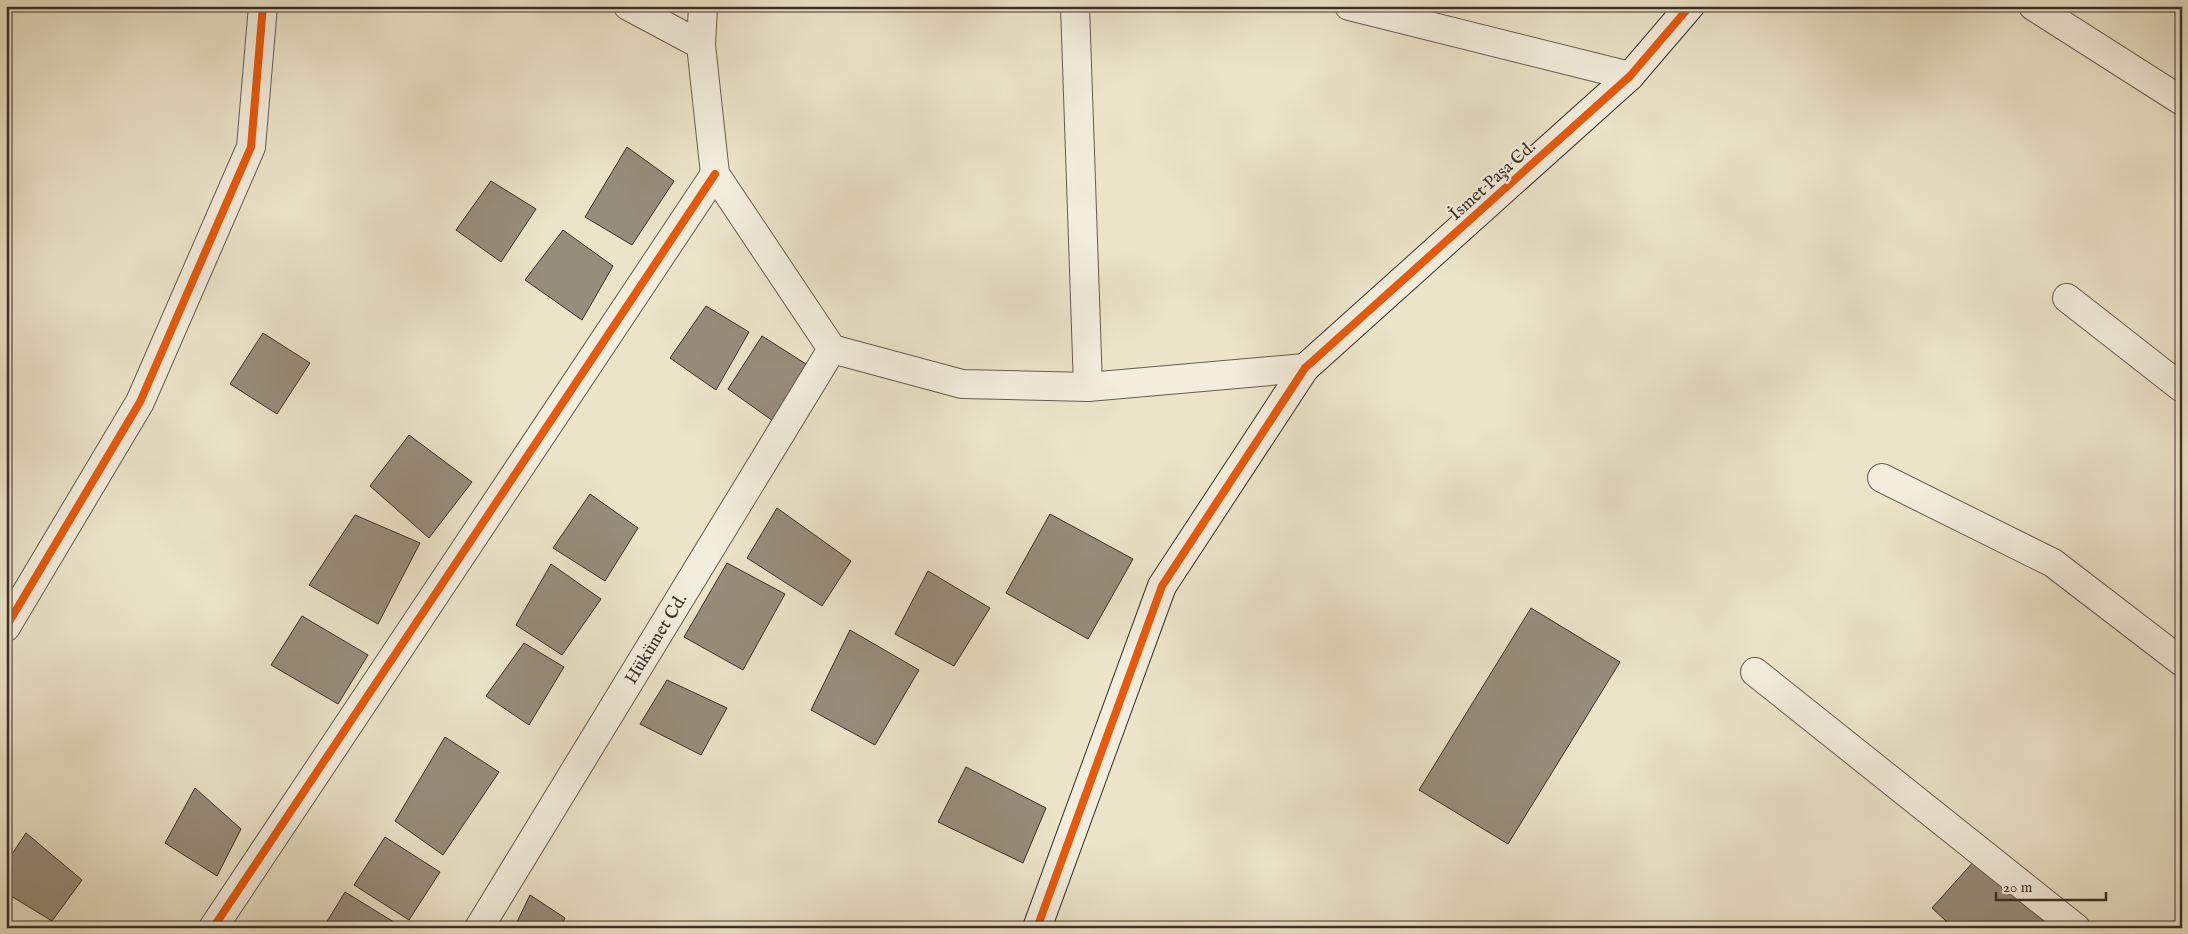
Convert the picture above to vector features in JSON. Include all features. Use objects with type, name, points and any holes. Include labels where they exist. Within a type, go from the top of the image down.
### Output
[{"type":"street","points":[[6,627],[140,402],[250,147],[263,6]]},
{"type":"street","points":[[628,6],[701,45]]},
{"type":"street","points":[[703,6],[701,45],[715,174],[832,349],[962,384],[1088,387],[1305,368]]},
{"type":"street","points":[[1075,6],[1088,387]]},
{"type":"street","points":[[1349,6],[1630,76]]},
{"type":"street","name":"İsmet Paşa Cd.","points":[[1037,928],[1162,586],[1305,368],[1630,76],[1690,6]]},
{"type":"street","points":[[2032,6],[2182,101]]},
{"type":"street","points":[[213,928],[715,174]]},
{"type":"street","points":[[2067,298],[2182,388]]},
{"type":"street","name":"Hükümet Cd.","points":[[480,928],[832,349]]},
{"type":"street","points":[[1882,478],[2053,563],[2182,662]]},
{"type":"street","points":[[1755,672],[2076,928]]},
{"type":"building","points":[[627,147],[674,181],[632,245],[585,217]]},
{"type":"building","points":[[491,181],[536,209],[501,262],[456,230]]},
{"type":"building","points":[[563,230],[613,266],[582,320],[525,280]]},
{"type":"building","points":[[706,306],[749,332],[716,390],[670,358]]},
{"type":"building","points":[[263,333],[310,363],[277,414],[230,384]]},
{"type":"building","points":[[762,336],[806,364],[773,421],[728,389]]},
{"type":"building","points":[[409,435],[472,482],[429,538],[370,486]]},
{"type":"building","points":[[590,494],[638,528],[605,581],[553,548]]},
{"type":"building","points":[[777,508],[851,561],[822,606],[747,558]]},
{"type":"building","points":[[1050,514],[1133,559],[1088,639],[1006,593]]},
{"type":"building","points":[[355,515],[420,543],[378,624],[309,585]]},
{"type":"building","points":[[727,563],[785,594],[743,670],[684,637]]},
{"type":"building","points":[[551,564],[601,599],[562,655],[516,625]]},
{"type":"building","points":[[928,571],[990,608],[954,666],[895,634]]},
{"type":"building","points":[[1531,608],[1620,662],[1508,844],[1419,790]]},
{"type":"building","points":[[302,616],[368,655],[338,704],[271,665]]},
{"type":"building","points":[[850,630],[919,670],[875,745],[811,710]]},
{"type":"building","points":[[524,643],[564,667],[529,725],[486,696]]},
{"type":"building","points":[[667,680],[727,708],[701,755],[640,724]]},
{"type":"building","points":[[445,737],[499,772],[443,855],[395,821]]},
{"type":"building","points":[[966,767],[1046,808],[1023,863],[938,822]]},
{"type":"building","points":[[195,788],[241,829],[217,876],[165,843]]},
{"type":"building","points":[[26,833],[82,880],[52,921],[6,893],[6,863]]},
{"type":"building","points":[[385,837],[440,872],[409,920],[354,885]]},
{"type":"building","points":[[1975,860],[2054,928],[1955,928],[1946,921],[1932,908]]},
{"type":"building","points":[[345,892],[402,927],[323,928]]},
{"type":"building","points":[[530,895],[565,918],[560,928],[514,928]]},
{"type":"building","points":[[1946,921],[1955,928],[1940,928]]},
{"type":"building","points":[[574,923],[584,928],[571,928]]},
{"type":"cycle path","points":[[6,627],[140,402],[251,147],[263,6]]},
{"type":"cycle path","points":[[1037,928],[1162,586],[1305,368],[1630,76],[1690,6]]},
{"type":"cycle path","points":[[213,928],[715,174]]}]
